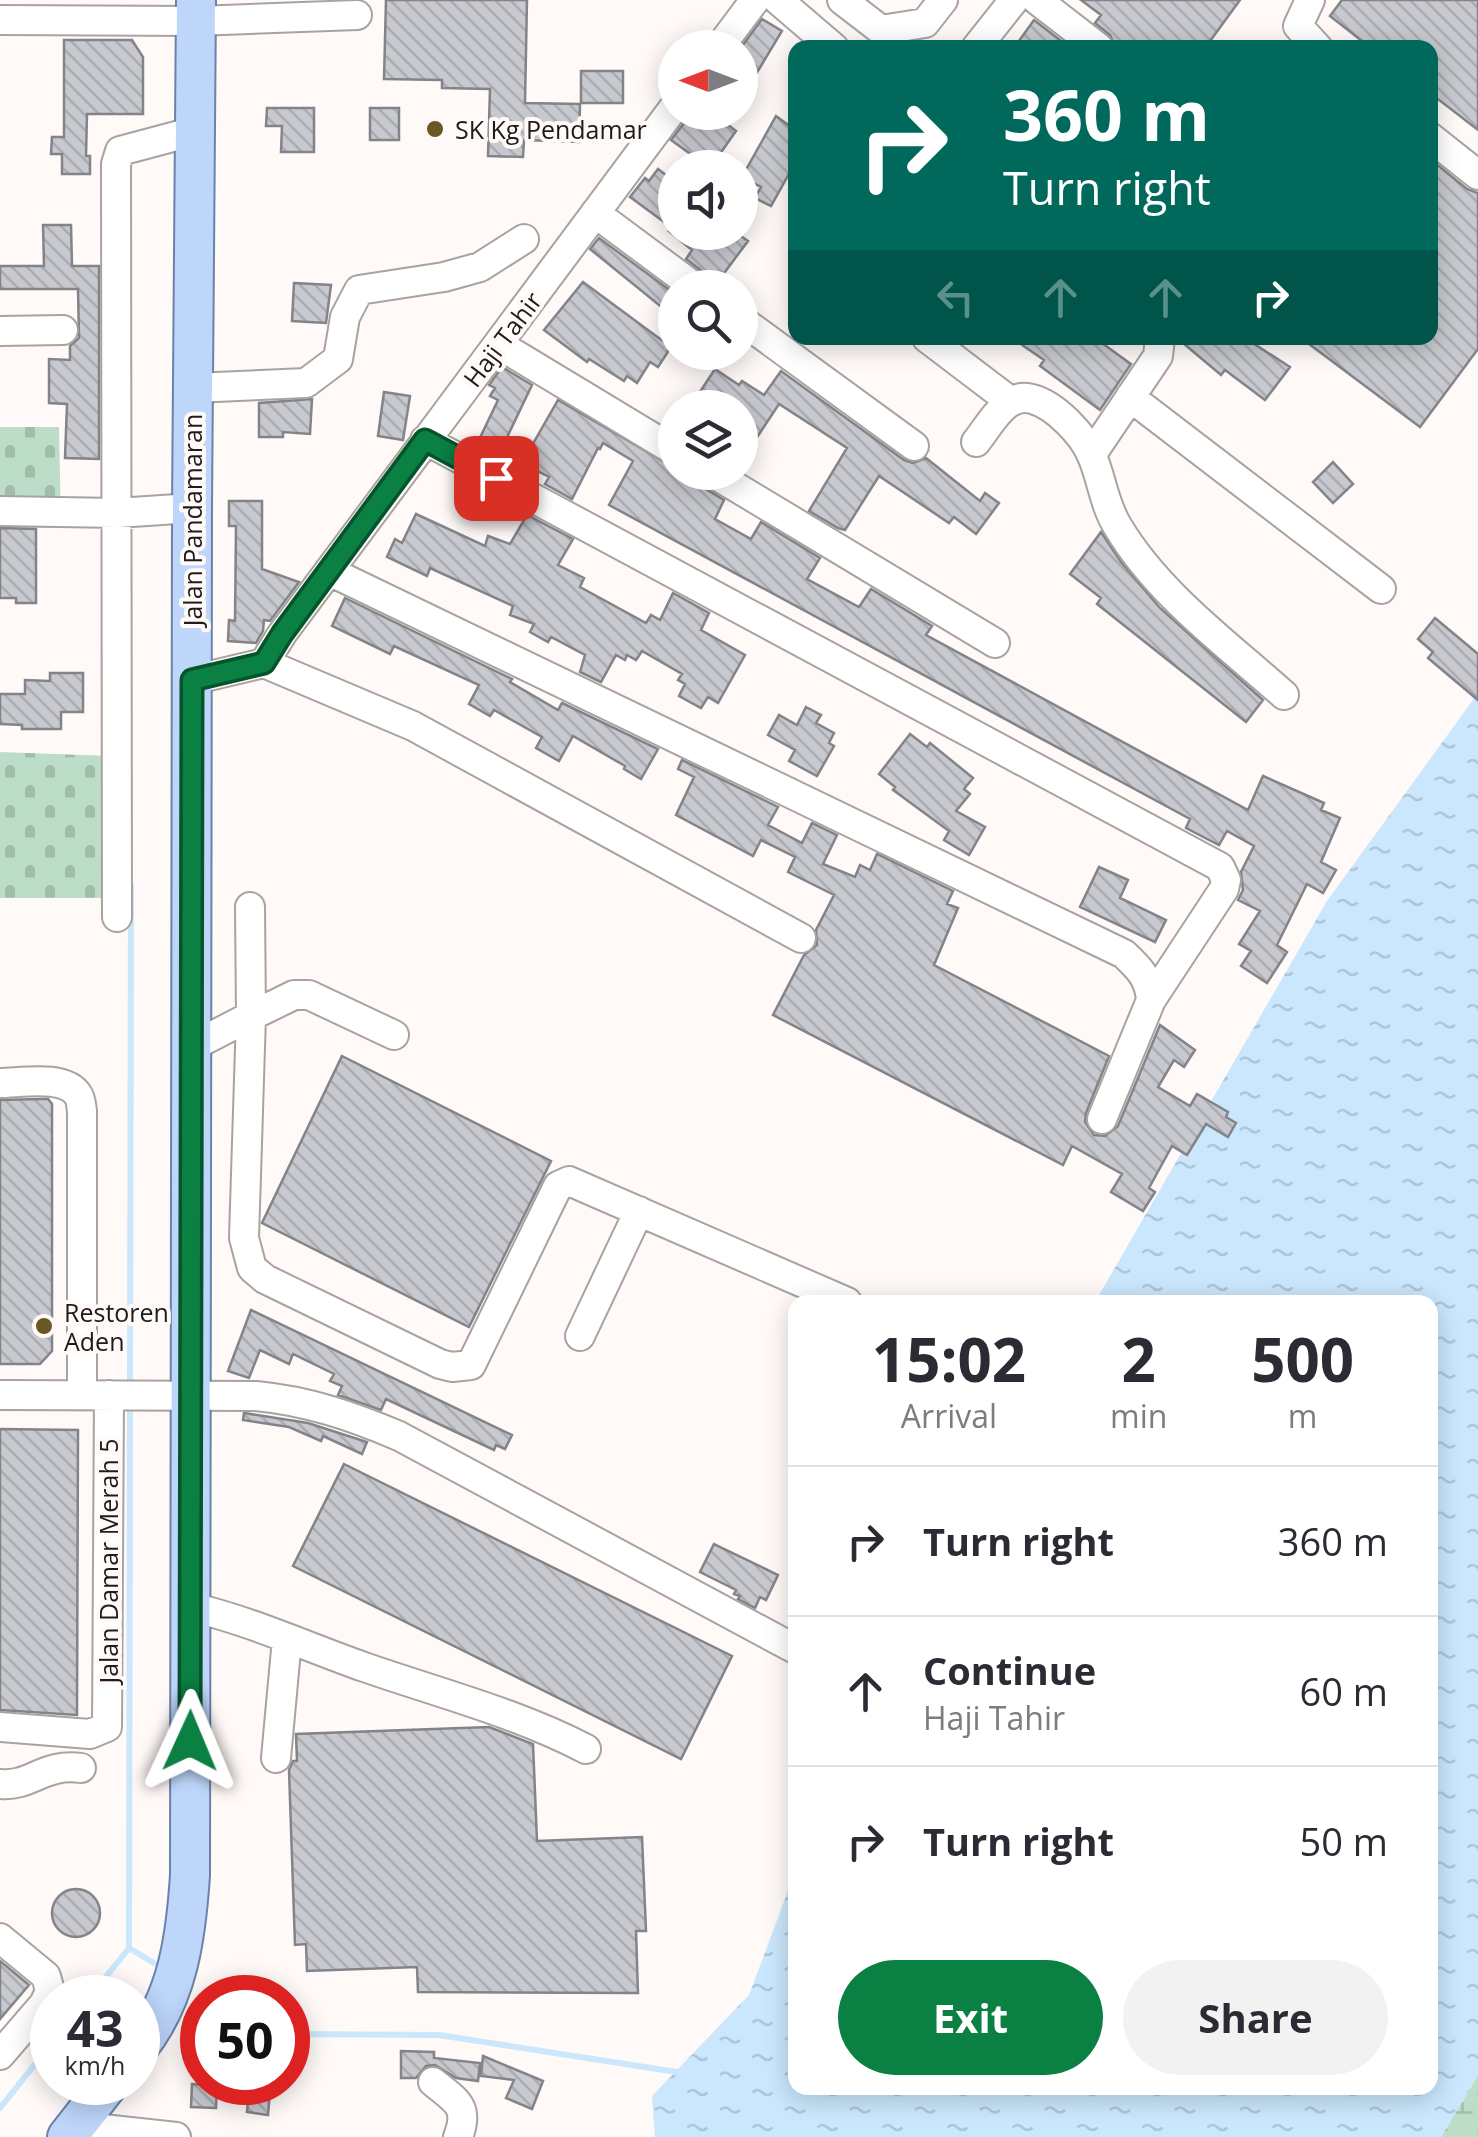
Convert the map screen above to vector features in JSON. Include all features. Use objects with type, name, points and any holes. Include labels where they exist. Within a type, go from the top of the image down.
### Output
[{"type":"main road","name":"Jalan Pandamaran","points":[[160,2013],[184,1949],[188,1917],[196,10]]},
{"type":"main road","points":[[71,2132],[92,2105]]},
{"type":"street","points":[[733,30],[755,0]]},
{"type":"street","points":[[778,0],[825,40]]},
{"type":"street","points":[[842,0],[880,30],[925,23],[943,0]]},
{"type":"street","points":[[982,40],[1014,0]]},
{"type":"street","points":[[1037,0],[1088,40]]},
{"type":"street","points":[[1308,40],[1298,26],[1310,0]]},
{"type":"street","points":[[0,20],[196,10],[357,15]]},
{"type":"street","name":"Haji Tahir","points":[[264,663],[658,128]]},
{"type":"street","points":[[116,916],[116,164],[120,151],[195,132]]},
{"type":"street","points":[[1438,144],[1478,176]]},
{"type":"street","points":[[594,213],[672,270]]},
{"type":"street","points":[[193,388],[306,383],[338,360],[345,317],[359,290],[444,277],[480,267],[524,239]]},
{"type":"street","points":[[0,330],[63,330]]},
{"type":"street","points":[[758,332],[914,446]]},
{"type":"street","points":[[498,344],[658,441]]},
{"type":"street","points":[[936,345],[1010,401]]},
{"type":"street","points":[[1092,454],[1158,356],[1159,345]]},
{"type":"street","points":[[976,442],[1010,401],[1022,397],[1044,404],[1072,427],[1092,454],[1115,523],[1136,556],[1284,695]]},
{"type":"street","points":[[1130,398],[1382,588]]},
{"type":"street","points":[[425,440],[1220,867],[1226,880],[1224,889],[1151,1000],[1102,1119]]},
{"type":"street","points":[[741,490],[995,643]]},
{"type":"street","points":[[0,511],[116,513],[192,508]]},
{"type":"street","points":[[329,571],[1124,954],[1150,984],[1151,1000]]},
{"type":"street","points":[[192,680],[264,663],[413,726],[800,938]]},
{"type":"street","points":[[250,906],[244,1238],[252,1268],[266,1278],[440,1364],[471,1365],[558,1186],[569,1181],[831,1295]]},
{"type":"street","points":[[193,1046],[294,996],[309,996],[394,1036]]},
{"type":"street","name":"Jalan Damar Merah 5","points":[[0,1084],[51,1082],[68,1086],[78,1095],[114,1395],[107,1727],[90,1734],[0,1727]]},
{"type":"street","points":[[580,1336],[639,1211]]},
{"type":"street","points":[[0,1395],[192,1395],[295,1400],[344,1413],[399,1436],[788,1645]]},
{"type":"street","points":[[191,1607],[225,1615],[546,1728],[586,1749]]},
{"type":"street","points":[[276,1758],[287,1639]]},
{"type":"street","points":[[0,1784],[12,1786],[60,1765],[81,1768]]},
{"type":"street","points":[[0,1938],[46,1976],[50,1991],[44,2004],[0,2055]]},
{"type":"street","points":[[434,2082],[460,2104],[464,2119],[458,2137]]},
{"type":"street","points":[[71,2132],[172,2137]]},
{"type":"green space","points":[[0,427],[59,427],[61,527],[0,529]]},
{"type":"green space","points":[[0,752],[111,756],[107,898],[0,898]]},
{"type":"green space","points":[[1478,2075],[1478,2137],[1441,2137]]},
{"type":"water","points":[[1478,693],[1478,2075],[1441,2137],[655,2137],[652,2096],[749,1995],[788,1891],[788,2095],[1438,2095],[1438,1295],[1099,1295],[1327,901]]},
{"type":"building","points":[[386,0],[527,0],[525,103],[580,104],[579,142],[524,140],[523,157],[488,156],[490,89],[442,88],[442,80],[384,79]]},
{"type":"building","points":[[1081,0],[1240,0],[1211,40],[1112,40],[1095,23],[1101,15]]},
{"type":"building","points":[[1342,0],[1478,0],[1478,130],[1438,99],[1438,40],[1361,40],[1330,16]]},
{"type":"building","points":[[762,19],[782,31],[758,71],[758,30],[754,30]]},
{"type":"building","points":[[1034,20],[1060,40],[1020,40]]},
{"type":"building","points":[[64,40],[132,40],[143,57],[143,114],[87,114],[86,156],[90,156],[90,174],[62,174],[62,154],[51,154],[52,137],[64,137]]},
{"type":"building","points":[[581,71],[623,71],[623,103],[581,103]]},
{"type":"building","points":[[267,108],[314,108],[314,152],[281,152],[282,126],[266,126]]},
{"type":"building","points":[[370,108],[399,108],[399,140],[370,140]]},
{"type":"building","points":[[776,116],[788,125],[788,176],[771,206],[758,200],[761,187],[757,150]]},
{"type":"building","points":[[679,130],[736,131],[723,150],[685,150],[671,140]]},
{"type":"building","points":[[1438,165],[1478,193],[1478,349],[1420,427],[1310,345],[1438,345]]},
{"type":"building","points":[[658,169],[658,218],[630,197],[645,178],[649,181]]},
{"type":"building","points":[[43,225],[71,225],[72,266],[99,266],[99,459],[65,458],[67,404],[49,403],[49,359],[70,360],[70,346],[79,338],[78,289],[0,289],[0,266],[44,266]]},
{"type":"building","points":[[599,238],[658,281],[658,304],[590,249]]},
{"type":"building","points":[[692,250],[741,250],[726,270],[700,270],[686,259]]},
{"type":"building","points":[[583,282],[658,337],[658,367],[650,362],[637,383],[627,376],[624,381],[589,359],[587,362],[544,330]]},
{"type":"building","points":[[294,283],[331,285],[326,323],[292,321]]},
{"type":"building","points":[[1022,345],[1105,345],[1131,364],[1100,410],[1040,366],[1044,360]]},
{"type":"building","points":[[1185,345],[1256,345],[1290,367],[1265,400],[1225,370],[1221,375]]},
{"type":"building","points":[[502,367],[532,385],[500,452],[478,442],[498,400],[490,396],[495,388],[489,385]]},
{"type":"building","points":[[716,370],[739,385],[742,381],[756,390],[701,390]]},
{"type":"building","points":[[781,371],[904,460],[913,463],[926,458],[980,501],[985,493],[999,503],[976,534],[954,517],[949,523],[879,476],[845,530],[838,528],[809,511],[847,448],[779,404],[758,436],[758,391],[764,395]]},
{"type":"building","points":[[384,392],[410,396],[403,440],[378,436]]},
{"type":"building","points":[[312,399],[310,434],[283,432],[283,437],[259,437],[259,403]]},
{"type":"building","points":[[558,400],[658,458],[658,490],[708,490],[724,500],[715,519],[751,539],[761,522],[820,558],[807,579],[859,607],[871,589],[932,626],[926,635],[1248,810],[1263,776],[1324,803],[1321,810],[1340,818],[1321,862],[1336,870],[1323,893],[1307,884],[1277,945],[1287,952],[1267,983],[1241,966],[1251,951],[1239,944],[1260,911],[1238,900],[1243,890],[1241,872],[1254,846],[1227,831],[1219,845],[1186,828],[1190,819],[609,505],[633,461],[603,443],[572,499],[545,484],[549,477],[522,463]]},
{"type":"building","points":[[1333,462],[1353,484],[1333,503],[1313,482]]},
{"type":"building","points":[[229,501],[262,501],[262,569],[299,582],[270,621],[264,620],[256,643],[228,641],[229,620],[235,621],[236,526],[229,526]]},
{"type":"building","points":[[416,514],[485,546],[488,536],[510,544],[527,515],[573,539],[558,565],[584,578],[580,587],[646,623],[651,615],[660,620],[673,593],[709,613],[701,630],[745,655],[718,703],[708,697],[701,708],[679,696],[685,684],[678,680],[682,674],[642,651],[636,660],[616,655],[601,682],[580,672],[585,655],[551,637],[548,642],[530,632],[534,624],[510,615],[513,606],[430,568],[427,576],[387,557],[395,539],[402,543]]},
{"type":"building","points":[[0,528],[36,529],[36,603],[0,598]]},
{"type":"building","points":[[1101,532],[1160,608],[1263,700],[1246,722],[1097,604],[1101,598],[1070,574]]},
{"type":"building","points":[[345,598],[512,679],[510,682],[558,710],[562,703],[658,749],[641,779],[573,736],[559,761],[536,748],[542,737],[494,710],[490,716],[469,704],[479,685],[394,646],[390,654],[332,626]]},
{"type":"building","points":[[1435,618],[1478,654],[1478,700],[1428,658],[1433,652],[1418,639]]},
{"type":"building","points":[[50,673],[83,673],[83,712],[61,712],[61,729],[22,729],[22,725],[0,724],[0,694],[25,694],[25,680],[50,681]]},
{"type":"building","points":[[806,707],[821,715],[816,723],[834,733],[829,743],[834,746],[817,776],[789,761],[795,750],[768,735],[779,715],[797,725]]},
{"type":"building","points":[[910,734],[927,747],[930,743],[973,778],[964,789],[970,794],[956,811],[985,827],[969,855],[944,840],[949,831],[893,790],[895,787],[879,774]]},
{"type":"building","points":[[682,760],[778,807],[768,825],[802,843],[812,823],[837,835],[823,864],[855,877],[860,865],[870,870],[877,854],[953,891],[947,904],[958,908],[934,965],[1109,1056],[1086,1113],[1085,1122],[1094,1135],[1105,1136],[1118,1126],[1160,1025],[1195,1050],[1184,1067],[1174,1060],[1158,1087],[1190,1106],[1197,1094],[1228,1112],[1226,1117],[1236,1123],[1228,1137],[1206,1124],[1187,1155],[1172,1146],[1149,1188],[1155,1192],[1143,1211],[1111,1192],[1122,1174],[1072,1146],[1063,1165],[773,1015],[804,955],[817,945],[816,930],[834,895],[788,872],[795,857],[761,840],[753,856],[676,815],[694,777],[678,769]]},
{"type":"building","points":[[1099,867],[1128,880],[1120,898],[1166,920],[1155,942],[1080,907]]},
{"type":"building","points":[[342,1056],[551,1161],[469,1327],[262,1223]]},
{"type":"building","points":[[48,1099],[52,1104],[52,1351],[40,1364],[0,1364],[0,1100]]},
{"type":"building","points":[[251,1310],[512,1435],[505,1449],[496,1445],[494,1450],[386,1399],[381,1410],[338,1395],[342,1386],[330,1381],[334,1374],[293,1354],[289,1364],[260,1350],[249,1378],[228,1371]]},
{"type":"building","points":[[244,1413],[308,1423],[367,1442],[362,1454],[323,1436],[321,1441],[289,1427],[243,1420]]},
{"type":"building","points":[[0,1429],[78,1430],[77,1715],[0,1710]]},
{"type":"building","points":[[344,1464],[732,1656],[681,1759],[293,1566]]},
{"type":"building","points":[[714,1544],[778,1575],[766,1600],[760,1597],[755,1608],[738,1599],[736,1590],[700,1572]]},
{"type":"building","points":[[489,1727],[533,1744],[537,1841],[642,1837],[646,1931],[636,1931],[638,1993],[418,1992],[417,1967],[307,1971],[306,1944],[295,1945],[289,1770],[297,1761],[296,1734]]},
{"type":"building","points":[[76,1889],[93,1896],[100,1913],[93,1930],[76,1937],[59,1930],[52,1913],[59,1896]]},
{"type":"building","points":[[0,1961],[29,1985],[0,2019]]},
{"type":"building","points":[[401,2051],[434,2052],[434,2058],[480,2063],[478,2081],[456,2078],[435,2065],[426,2066],[416,2078],[401,2078]]},
{"type":"building","points":[[483,2056],[543,2081],[532,2109],[506,2098],[514,2080],[481,2076]]},
{"type":"building","points":[[191,2105],[216,2105],[216,2108]]},
{"type":"building","points":[[248,2105],[269,2105],[268,2115],[247,2112]]},
{"type":"waterway","points":[[130,1389],[131,886]]},
{"type":"waterway","points":[[107,1975],[129,1948],[130,1402]]},
{"type":"waterway","points":[[129,1948],[154,1963]]},
{"type":"waterway","points":[[310,2034],[439,2035],[683,2073]]},
{"type":"waterway","points":[[0,2108],[30,2070]]},
{"type":"place","name":"SK Kg Pendamar","points":[[435,129]]},
{"type":"place","name":"Restoren Aden","points":[[44,1326]]},
{"type":"route","points":[[190,1741],[192,680],[264,663],[425,440],[496,478]]}]
